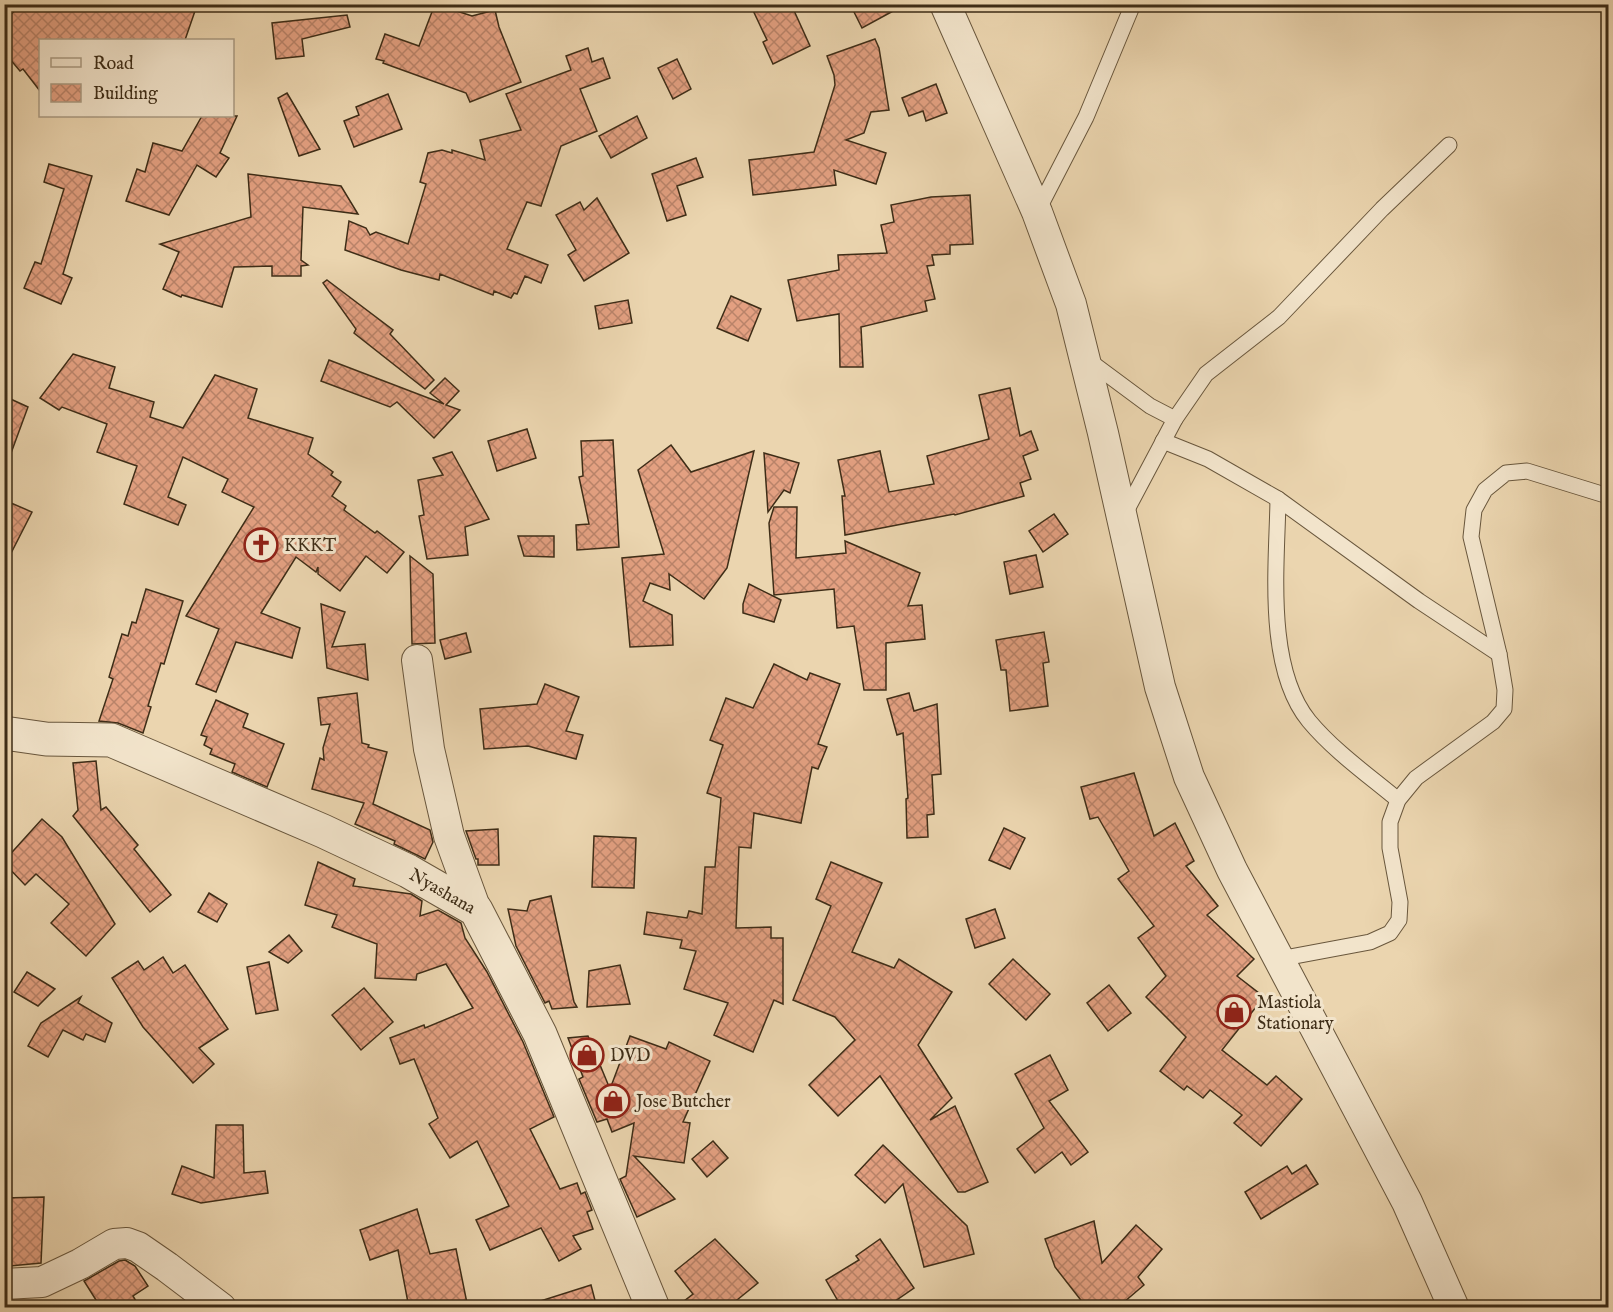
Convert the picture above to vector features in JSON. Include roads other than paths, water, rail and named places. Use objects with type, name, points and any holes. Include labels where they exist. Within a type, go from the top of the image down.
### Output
[{"type":"street","points":[[945,4],[1037,212],[1071,304],[1160,687],[1189,777],[1232,870],[1407,1202],[1454,1308]]},
{"type":"street","points":[[417,660],[431,760],[449,836],[476,910]]},
{"type":"street","name":"Nyashana","points":[[4,733],[46,739],[111,740],[323,831],[408,871],[476,910],[540,1034],[653,1308]]},
{"type":"street","points":[[4,1284],[42,1282],[80,1264],[114,1244],[127,1243],[167,1267],[220,1308]]},
{"type":"lane","points":[[1037,212],[1086,117],[1133,4]]},
{"type":"lane","points":[[1122,519],[1175,419],[1206,374],[1279,317],[1449,144]]},
{"type":"lane","points":[[1084,356],[1150,406],[1175,419]]},
{"type":"lane","points":[[1163,441],[1208,459],[1278,500],[1419,601],[1499,654]]},
{"type":"lane","points":[[1279,959],[1370,942],[1390,933],[1399,920],[1400,902],[1390,848],[1390,822],[1398,800],[1416,778],[1493,723],[1504,709],[1505,690],[1499,654],[1471,537],[1474,510],[1485,490],[1506,473],[1527,471],[1608,496]]},
{"type":"lane","points":[[1278,500],[1277,599],[1280,651],[1288,685],[1308,720],[1398,800]]},
{"type":"place","name":"KKKT","points":[[261,545]]},
{"type":"place","name":"Mastiola Stationary","points":[[1234,1012]]},
{"type":"place","name":"DVD","points":[[587,1055]]},
{"type":"place","name":"Jose Butcher","points":[[613,1101]]}]
